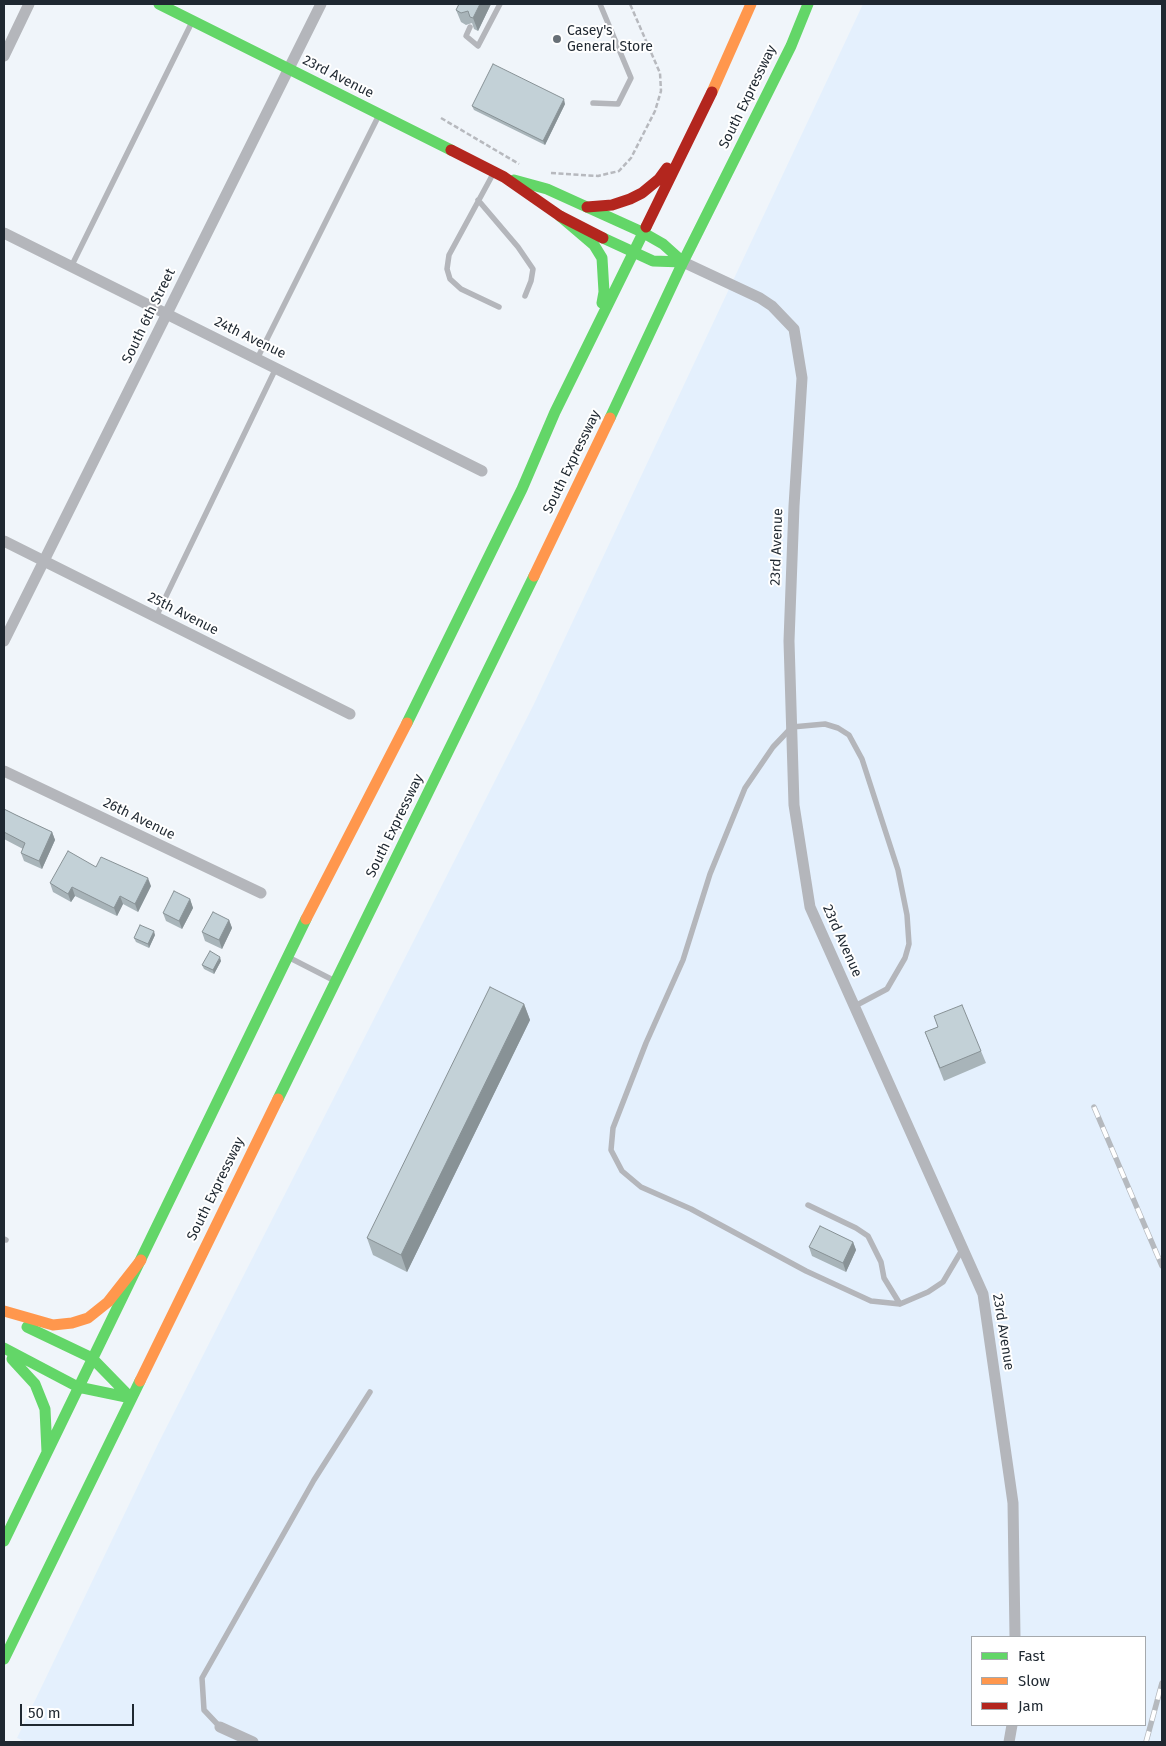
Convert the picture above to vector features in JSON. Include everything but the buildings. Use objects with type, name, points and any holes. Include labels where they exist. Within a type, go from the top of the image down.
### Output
[{"type":"main road","name":"23rd Avenue","points":[[159,4],[499,175],[560,216],[632,252],[653,261],[683,262]]},
{"type":"main road","points":[[4,1541],[288,956],[415,707],[522,489],[597,325],[687,141],[751,4]]},
{"type":"main road","name":"South Expressway","points":[[4,1659],[575,492],[683,262],[791,46],[808,4]]},
{"type":"main road","points":[[587,207],[612,205],[642,193],[659,179],[687,141]]},
{"type":"main road","name":"23rd Avenue","points":[[499,175],[547,188],[642,232],[663,244],[683,262]]},
{"type":"main road","points":[[560,216],[594,245],[602,258],[604,292],[597,325]]},
{"type":"main road","points":[[4,1311],[53,1325],[72,1323],[88,1318],[108,1302],[141,1260]]},
{"type":"main road","points":[[4,1316],[92,1358],[131,1398]]},
{"type":"main road","points":[[4,1348],[78,1387],[131,1398]]},
{"type":"main road","points":[[4,1353],[20,1366],[35,1384],[45,1409],[47,1452]]},
{"type":"street","points":[[4,56],[30,4]]},
{"type":"street","name":"South 6th Street","points":[[4,642],[321,4]]},
{"type":"street","name":"24th Avenue","points":[[4,234],[482,471]]},
{"type":"street","name":"23rd Avenue","points":[[683,262],[760,298],[772,306],[794,329],[802,378],[789,632],[794,805],[810,906],[983,1294],[1012,1494],[1015,1636]]},
{"type":"street","name":"25th Avenue","points":[[4,541],[350,714]]},
{"type":"street","name":"26th Avenue","points":[[4,771],[261,893]]},
{"type":"street","points":[[1009,1742],[1012,1726]]},
{"type":"street","points":[[220,1727],[253,1742]]},
{"type":"lane","points":[[470,27],[466,36],[478,46],[500,4]]},
{"type":"lane","points":[[592,103],[618,104],[631,78],[600,4]]},
{"type":"lane","points":[[71,267],[193,21]]},
{"type":"lane","points":[[257,359],[379,114]]},
{"type":"lane","points":[[499,175],[478,200],[449,255],[447,269],[450,279],[461,290],[499,308]]},
{"type":"lane","points":[[478,200],[518,246],[533,269],[525,296]]},
{"type":"lane","points":[[156,617],[276,368]]},
{"type":"lane","points":[[854,1006],[887,989],[905,958],[908,944],[907,915],[898,870],[862,759],[849,735],[838,728],[825,724],[792,727],[773,747],[745,788],[710,874],[684,960],[646,1043],[613,1128],[611,1150],[622,1171],[641,1187],[691,1209],[837,1287],[871,1301],[900,1304],[928,1292],[943,1282],[963,1248]]},
{"type":"lane","points":[[288,956],[335,981]]},
{"type":"lane","points":[[808,1205],[856,1228],[868,1236],[881,1262],[884,1278],[900,1304]]},
{"type":"lane","points":[[220,1727],[204,1710],[202,1678],[314,1480],[370,1392]]},
{"type":"path","points":[[543,172],[598,176],[611,174],[625,165],[637,148],[659,100],[661,82],[660,73],[630,4]]},
{"type":"path","points":[[441,118],[523,166]]},
{"type":"shaded area","points":[[863,4],[1162,4],[1162,1742],[27,1742],[17,1738],[159,1442],[533,706]]},
{"type":"railway","points":[[1094,1107],[1162,1266]]},
{"type":"railway","points":[[1146,1742],[1162,1683]]},
{"type":"traffic: fast","points":[[159,4],[451,150]]},
{"type":"traffic: fast","points":[[610,418],[683,262],[791,46],[808,4]]},
{"type":"traffic: fast","points":[[514,180],[547,189],[642,232],[663,244],[683,262]]},
{"type":"traffic: fast","points":[[560,216],[594,245],[602,258],[604,292],[602,303]]},
{"type":"traffic: fast","points":[[407,723],[522,489],[555,412],[646,227]]},
{"type":"traffic: fast","points":[[603,238],[653,261],[683,262]]},
{"type":"traffic: fast","points":[[278,1099],[534,576]]},
{"type":"traffic: fast","points":[[4,1541],[306,919]]},
{"type":"traffic: fast","points":[[27,1327],[92,1358],[131,1398]]},
{"type":"traffic: fast","points":[[4,1348],[78,1387],[131,1398]]},
{"type":"traffic: fast","points":[[12,1359],[35,1384],[45,1409],[47,1452]]},
{"type":"traffic: fast","points":[[4,1659],[140,1381]]},
{"type":"traffic: slow","points":[[712,92],[751,4]]},
{"type":"traffic: slow","points":[[534,576],[610,418]]},
{"type":"traffic: slow","points":[[306,919],[407,723]]},
{"type":"traffic: slow","points":[[140,1381],[278,1099]]},
{"type":"traffic: slow","points":[[4,1311],[53,1325],[72,1323],[88,1318],[108,1302],[141,1260]]},
{"type":"traffic: jam","points":[[646,227],[712,92]]},
{"type":"traffic: jam","points":[[451,150],[504,177],[560,216],[603,238]]},
{"type":"traffic: jam","points":[[587,207],[612,205],[630,199],[642,193],[659,179],[667,168]]},
{"type":"place","name":"Casey's General Store","points":[[557,39]]}]
